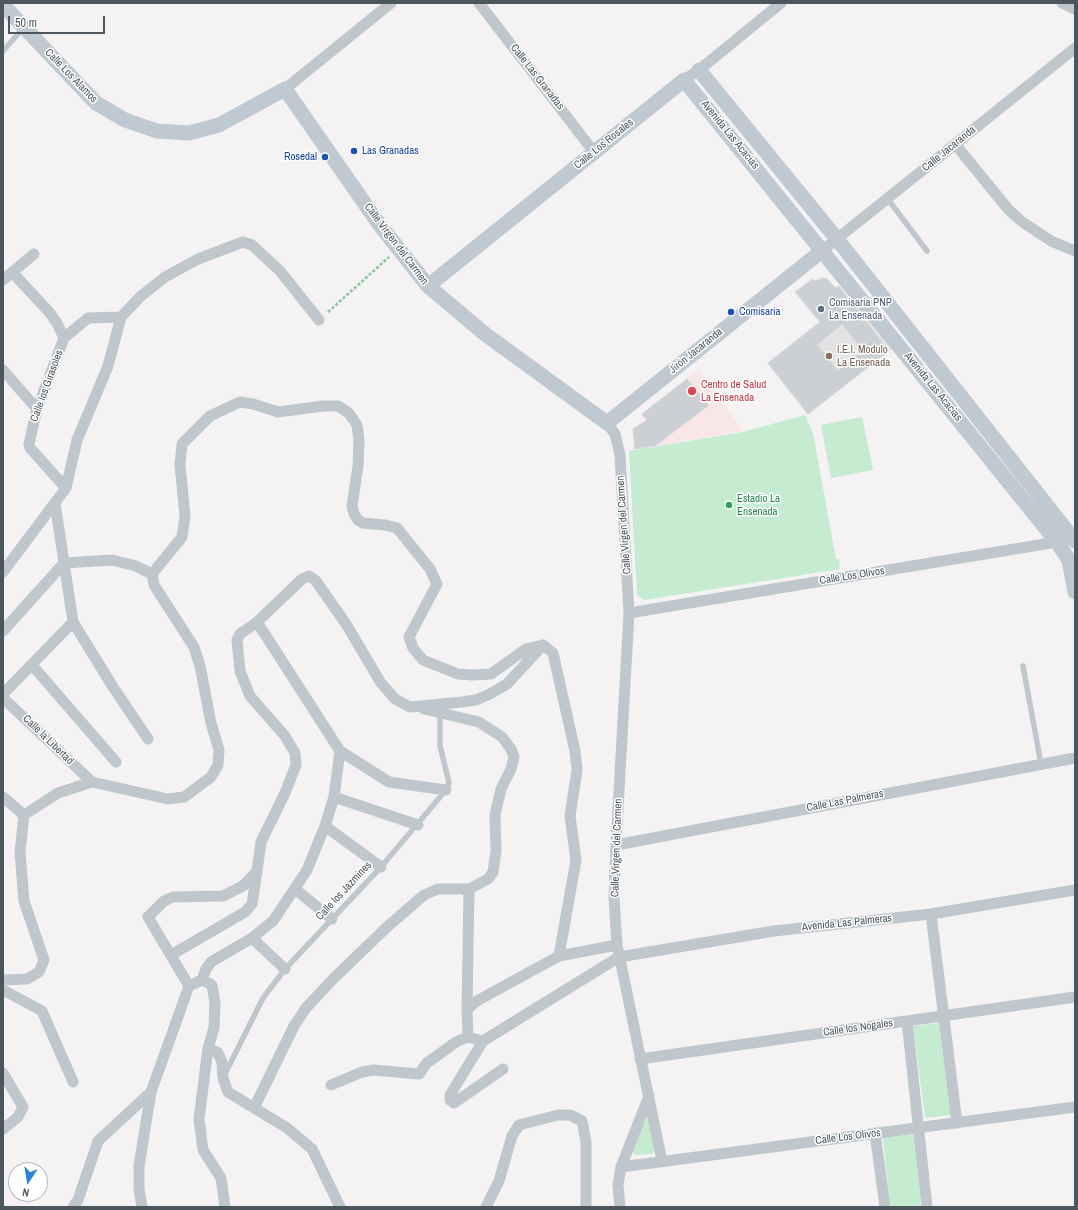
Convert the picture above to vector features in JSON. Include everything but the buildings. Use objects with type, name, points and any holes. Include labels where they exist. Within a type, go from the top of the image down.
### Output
[{"type":"street","points":[[284,89],[391,3]]},
{"type":"street","name":"Calle Las Granadas","points":[[479,3],[594,152]]},
{"type":"street","name":"Calle Los Rosales","points":[[428,286],[781,3]]},
{"type":"street","points":[[1062,3],[1075,9]]},
{"type":"street","name":"Calle Los Alamos","points":[[3,5],[96,103],[125,120],[157,131],[189,133],[219,125],[284,89]]},
{"type":"street","name":"Calle Jacaranda","points":[[823,250],[1075,48]]},
{"type":"street","name":"Avenida Las Acacias","points":[[699,70],[837,239],[1074,539]]},
{"type":"street","name":"Avenida Las Acacias","points":[[684,80],[823,250],[1057,542],[1069,560],[1075,592]]},
{"type":"street","name":"Calle Virgen del Carmen","points":[[284,89],[379,224],[428,286],[485,334],[607,423],[615,434],[620,455],[629,613],[614,897],[617,945],[662,1161]]},
{"type":"street","points":[[955,144],[1008,209],[1021,221],[1052,241],[1075,251]]},
{"type":"street","points":[[3,572],[66,488],[77,440],[108,366],[121,317],[141,296],[165,277],[198,259],[242,242],[252,245],[280,271],[319,320]]},
{"type":"street","name":"Jirón Jacaranda","points":[[607,423],[823,250]]},
{"type":"street","points":[[3,280],[34,254]]},
{"type":"street","name":"Calle los Girasoles","points":[[12,272],[50,313],[64,338],[37,409],[29,446],[66,488]]},
{"type":"street","points":[[64,338],[88,318],[121,317]]},
{"type":"street","points":[[3,370],[37,409]]},
{"type":"street","points":[[24,815],[58,793],[92,782],[168,799],[184,797],[211,777],[218,765],[219,750],[211,723],[200,666],[194,647],[154,585],[152,574],[182,537],[185,516],[180,465],[182,444],[210,416],[240,402],[253,404],[278,412],[323,406],[338,406],[349,413],[357,425],[360,440],[352,506],[354,514],[358,520],[363,523],[397,528],[434,577],[437,584],[409,637],[413,648],[423,660],[458,674],[473,676],[491,674],[526,649],[543,645]]},
{"type":"street","points":[[55,503],[73,622],[112,687],[148,739]]},
{"type":"street","name":"Calle Los Olivos","points":[[629,613],[1074,539]]},
{"type":"street","points":[[3,631],[64,563],[112,560],[136,566],[152,574]]},
{"type":"street","points":[[171,955],[245,912],[252,904],[261,842],[285,793],[296,765],[295,752],[285,736],[250,696],[240,671],[237,640],[240,634],[258,622],[302,579],[309,576],[316,581],[346,624],[381,682],[395,699],[410,707],[440,712],[479,722],[502,737],[511,748],[514,757],[511,768],[501,789],[495,815],[496,851],[493,872],[488,879],[469,889],[438,889],[424,895],[387,927],[333,979],[306,1008],[294,1026],[254,1108]]},
{"type":"street","points":[[3,694],[73,622]]},
{"type":"street","points":[[258,622],[340,751],[389,782],[446,790]]},
{"type":"street","points":[[410,707],[476,700],[490,694],[507,684],[543,645]]},
{"type":"street","points":[[543,645],[553,653],[575,751],[577,770],[570,816],[576,860],[559,956]]},
{"type":"street","points":[[32,665],[116,762]]},
{"type":"street","name":"Calle la Libertad","points":[[3,698],[92,782]]},
{"type":"street","points":[[142,1207],[140,1166],[151,1092],[189,986],[202,980],[206,969],[212,962],[252,938],[273,921],[295,889],[307,870],[325,826],[334,796],[340,751]]},
{"type":"street","name":"Calle Las Palmeras","points":[[616,845],[1075,758]]},
{"type":"street","points":[[334,796],[418,825]]},
{"type":"street","points":[[3,797],[24,815]]},
{"type":"street","points":[[3,980],[28,979],[39,972],[44,960],[24,901],[20,852],[24,815]]},
{"type":"street","points":[[325,826],[381,867]]},
{"type":"street","points":[[189,986],[148,917],[164,901],[173,897],[223,896],[242,886],[257,871]]},
{"type":"street","points":[[295,889],[332,919]]},
{"type":"street","points":[[468,1037],[469,889]]},
{"type":"street","name":"Avenida Las Palmeras","points":[[619,957],[774,931],[931,914],[1075,890]]},
{"type":"street","points":[[931,914],[945,1015],[956,1123]]},
{"type":"street","points":[[252,938],[285,969]]},
{"type":"street","points":[[467,1010],[475,1002],[559,956],[617,945]]},
{"type":"street","points":[[503,1069],[454,1103],[450,1100],[450,1095],[483,1042],[619,957]]},
{"type":"street","points":[[202,980],[212,985],[215,1004],[214,1028],[208,1048],[199,1119],[203,1150],[221,1178],[225,1207]]},
{"type":"street","points":[[3,990],[42,1011],[73,1082]]},
{"type":"street","name":"Calle los Nogales","points":[[640,1059],[1075,997]]},
{"type":"street","points":[[907,1021],[927,1207]]},
{"type":"street","points":[[331,1085],[362,1072],[373,1070],[419,1074],[427,1063],[456,1042],[468,1037],[483,1042]]},
{"type":"street","points":[[208,1048],[218,1053],[222,1062],[223,1078],[228,1092],[287,1128],[312,1149],[340,1207]]},
{"type":"street","points":[[3,1073],[23,1107],[18,1117],[3,1129]]},
{"type":"street","points":[[72,1207],[78,1200],[98,1141],[151,1092]]},
{"type":"street","points":[[620,1207],[618,1185],[621,1166],[649,1095]]},
{"type":"street","name":"Calle Los Olivos","points":[[621,1166],[1075,1107]]},
{"type":"street","points":[[486,1207],[499,1180],[512,1136],[519,1125],[558,1115],[570,1115],[582,1121],[586,1142],[586,1207]]},
{"type":"street","points":[[875,1133],[885,1207]]},
{"type":"lane","points":[[3,51],[24,27]]},
{"type":"lane","points":[[887,198],[927,251]]},
{"type":"lane","points":[[1023,666],[1040,764]]},
{"type":"lane","points":[[440,712],[440,746],[449,784],[446,790]]},
{"type":"lane","name":"Calle los Jazmines","points":[[223,1078],[263,998],[285,969],[381,867],[446,790]]},
{"type":"path","points":[[319,320],[398,248]]},
{"type":"shaded area","name":"I.E.I. Modulo La Ensenada","points":[[851,297],[892,349],[808,415],[767,363]]},
{"type":"shaded area","name":"Centro de Salud La Ensenada","points":[[699,369],[743,431],[634,450],[632,429],[645,420],[641,414]]},
{"type":"green space","name":"Estadio La Ensenada","points":[[805,415],[813,433],[836,559],[839,559],[840,569],[644,600],[637,595],[629,451],[743,432]]},
{"type":"green space","points":[[862,417],[873,470],[831,478],[821,425]]},
{"type":"green space","points":[[939,1023],[951,1115],[925,1118],[913,1026]]},
{"type":"green space","points":[[647,1117],[654,1142],[654,1152],[652,1154],[635,1155],[633,1151]]},
{"type":"green space","points":[[914,1134],[921,1207],[890,1207],[883,1137]]},
{"type":"place","name":"Las Granadas","points":[[354,151]]},
{"type":"place","name":"Rosedal","points":[[325,157]]},
{"type":"place","name":"Comisaría PNP La Ensenada","points":[[821,309]]},
{"type":"place","name":"Comisaria","points":[[731,312]]},
{"type":"place","name":"I.E.I. Modulo La Ensenada","points":[[829,356]]},
{"type":"place","name":"Centro de Salud La Ensenada","points":[[692,391]]},
{"type":"place","name":"Estadio La Ensenada","points":[[729,505]]}]
